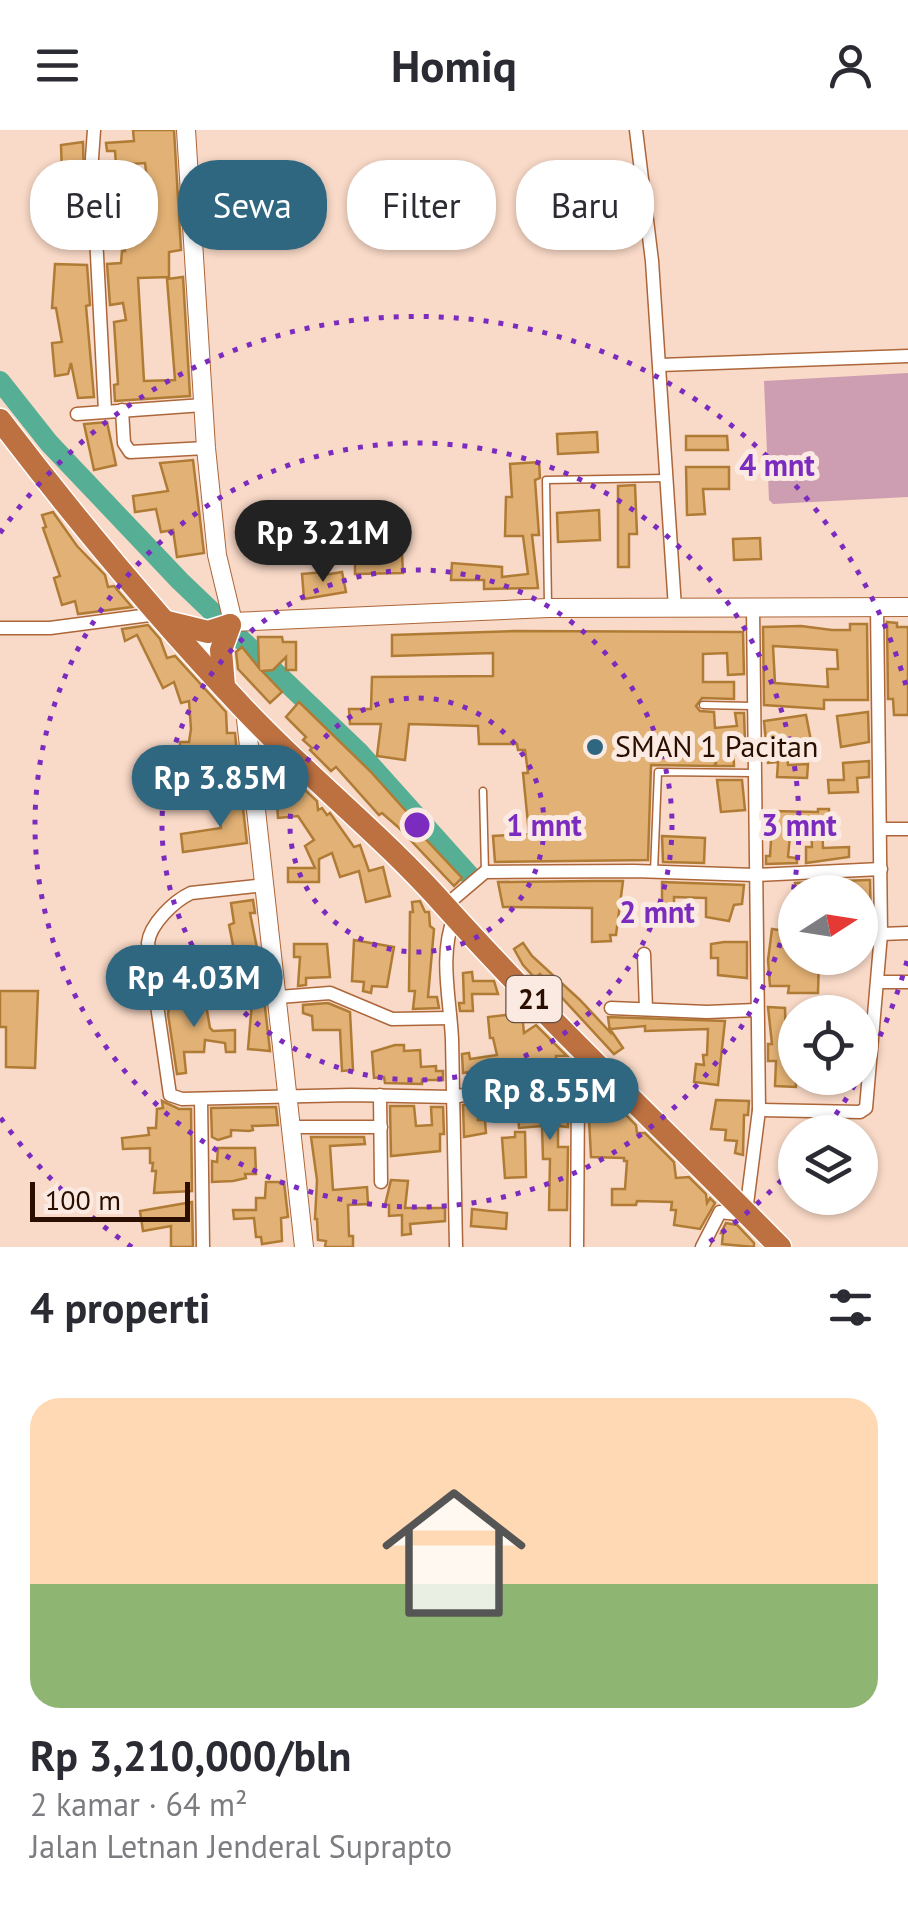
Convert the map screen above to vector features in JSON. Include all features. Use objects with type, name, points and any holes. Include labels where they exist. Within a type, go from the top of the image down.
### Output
[{"type":"highway","name":"21","points":[[0,420],[160,618],[245,710],[453,904],[624,1092],[780,1247]]},
{"type":"highway","points":[[160,618],[201,632],[228,627],[221,650],[224,686]]},
{"type":"street","points":[[94,130],[92,158],[105,411]]},
{"type":"street","points":[[186,130],[202,404],[228,627]]},
{"type":"street","points":[[636,130],[660,365],[675,608]]},
{"type":"street","points":[[660,365],[908,356]]},
{"type":"street","points":[[77,414],[202,404]]},
{"type":"street","points":[[122,410],[124,444],[130,452],[206,448]]},
{"type":"street","points":[[195,653],[228,627],[548,604],[675,608],[908,606]]},
{"type":"street","points":[[759,1110],[864,1110],[881,934],[877,607]]},
{"type":"street","points":[[702,1247],[720,1212],[747,1214],[759,1110],[752,608]]},
{"type":"street","points":[[0,628],[50,628],[160,618]]},
{"type":"street","points":[[245,710],[304,1247]]},
{"type":"street","points":[[249,746],[288,750]]},
{"type":"street","points":[[881,829],[908,829]]},
{"type":"street","points":[[456,1247],[446,962],[453,904],[482,873],[755,874],[881,869]]},
{"type":"street","points":[[265,885],[191,893],[150,930],[148,943],[168,1093],[182,1099],[202,1099],[453,1097],[491,1090],[624,1092]]},
{"type":"street","points":[[881,934],[908,934]]},
{"type":"street","points":[[644,954],[646,1008]]},
{"type":"street","points":[[879,982],[908,982]]},
{"type":"street","points":[[279,997],[330,993],[392,1020],[450,1018]]},
{"type":"street","points":[[611,1008],[756,1010]]},
{"type":"street","points":[[577,1247],[578,1089]]},
{"type":"street","points":[[380,1095],[381,1182]]},
{"type":"street","points":[[202,1099],[202,1247]]},
{"type":"street","points":[[292,1128],[381,1126]]},
{"type":"lane","points":[[548,604],[546,480],[668,478]]},
{"type":"lane","points":[[703,705],[753,706]]},
{"type":"lane","points":[[165,750],[168,777],[252,770]]},
{"type":"lane","points":[[654,871],[658,772],[754,774]]},
{"type":"lane","points":[[482,873],[483,790]]},
{"type":"shaded area","points":[[908,373],[908,497],[773,504],[769,500],[764,381]]},
{"type":"building","points":[[133,130],[174,130],[181,250],[169,252],[169,277],[138,278],[144,381],[175,380],[167,279],[183,277],[190,396],[115,401],[114,385],[118,384],[114,322],[126,320],[123,303],[110,305],[107,264],[121,263],[125,250],[158,250],[158,160],[116,160],[115,151],[107,151],[106,143],[134,141]]},
{"type":"building","points":[[83,142],[83,160],[62,160],[61,145]]},
{"type":"building","points":[[55,264],[87,265],[90,305],[86,306],[94,397],[78,398],[71,363],[68,374],[55,376],[52,343],[62,342],[56,308],[52,308]]},
{"type":"building","points":[[107,422],[116,465],[94,470],[84,424]]},
{"type":"building","points":[[597,432],[598,452],[558,454],[557,434]]},
{"type":"building","points":[[686,436],[727,436],[728,450],[686,450]]},
{"type":"building","points":[[193,460],[204,553],[177,557],[173,530],[161,532],[156,509],[135,512],[133,496],[168,491],[160,463]]},
{"type":"building","points":[[539,462],[540,478],[535,480],[539,535],[532,535],[538,588],[484,589],[484,580],[451,580],[452,563],[502,567],[502,577],[528,574],[523,536],[505,536],[506,497],[512,497],[510,464]]},
{"type":"building","points":[[686,467],[729,467],[729,489],[703,489],[705,514],[687,515]]},
{"type":"building","points":[[635,485],[637,534],[629,534],[629,567],[618,567],[618,486]]},
{"type":"building","points":[[599,510],[600,540],[558,542],[557,513]]},
{"type":"building","points":[[53,512],[77,546],[105,575],[108,587],[114,586],[132,607],[78,614],[75,601],[62,605],[54,578],[60,576],[43,528],[46,527],[42,515]]},
{"type":"building","points":[[284,523],[285,556],[260,557],[259,524]]},
{"type":"building","points":[[760,538],[761,559],[734,560],[733,539]]},
{"type":"building","points":[[402,554],[403,573],[355,574],[355,555]]},
{"type":"building","points":[[342,572],[346,592],[304,599],[302,574]]},
{"type":"building","points":[[887,622],[908,627],[908,715],[894,715],[893,699],[888,699]]},
{"type":"building","points":[[850,624],[867,624],[868,700],[824,700],[824,709],[764,705],[763,627],[850,630]],"holes":[[[773,646],[837,650],[838,669],[827,669],[828,687],[775,683]]]},
{"type":"building","points":[[148,625],[160,639],[167,658],[175,656],[226,712],[227,733],[235,733],[238,765],[180,766],[180,742],[189,742],[191,729],[189,701],[181,703],[174,682],[163,688],[137,635],[125,641],[122,629]]},
{"type":"building","points":[[743,632],[744,674],[728,675],[727,653],[703,654],[703,682],[734,682],[734,699],[702,698],[696,706],[700,711],[714,712],[715,728],[737,726],[735,713],[744,713],[745,741],[733,741],[734,766],[716,766],[716,762],[714,766],[651,765],[648,860],[495,862],[493,836],[529,834],[523,773],[528,773],[525,750],[518,750],[517,744],[479,744],[478,726],[409,724],[405,760],[377,756],[381,724],[350,724],[349,709],[371,709],[372,677],[493,676],[493,653],[392,656],[392,635]]},
{"type":"building","points":[[258,637],[282,637],[283,642],[296,642],[296,670],[286,670],[286,657],[273,670],[262,671],[282,692],[270,703],[238,669],[236,652],[242,647],[259,668]]},
{"type":"building","points":[[299,702],[371,772],[422,829],[419,832],[462,878],[454,886],[398,827],[382,813],[379,815],[336,767],[331,771],[310,750],[303,740],[306,737],[286,717]]},
{"type":"building","points":[[868,712],[869,742],[841,747],[837,716]]},
{"type":"building","points":[[806,715],[813,751],[787,755],[788,765],[808,764],[807,778],[777,777],[778,762],[768,763],[764,721]]},
{"type":"building","points":[[869,761],[869,777],[857,778],[858,792],[829,793],[828,780],[844,780],[843,763]]},
{"type":"building","points":[[717,780],[742,780],[745,810],[721,812]]},
{"type":"building","points":[[298,787],[298,791],[305,790],[317,801],[318,810],[330,813],[354,847],[360,845],[369,871],[383,867],[390,896],[366,902],[359,871],[340,877],[332,853],[319,859],[319,882],[288,882],[288,868],[315,868],[305,846],[314,840],[298,816],[278,818],[276,788]]},
{"type":"building","points":[[242,800],[247,843],[183,852],[181,834],[221,828],[219,801]]},
{"type":"building","points":[[829,809],[829,821],[822,822],[823,848],[849,847],[849,857],[806,863],[806,847],[812,847],[811,824],[791,825],[788,857],[797,858],[797,863],[766,864],[773,811]]},
{"type":"building","points":[[662,836],[705,838],[704,863],[663,862]]},
{"type":"building","points":[[623,881],[616,935],[610,935],[611,941],[592,942],[592,908],[503,907],[498,882]]},
{"type":"building","points":[[662,882],[744,885],[742,904],[734,905],[729,921],[706,917],[706,898],[674,897],[674,904],[662,904]]},
{"type":"building","points":[[253,900],[255,913],[250,913],[270,1051],[248,1049],[252,1002],[244,1002],[243,984],[218,984],[215,962],[226,961],[227,971],[244,970],[244,954],[241,949],[234,950],[229,925],[234,923],[231,903]]},
{"type":"building","points":[[420,901],[425,912],[429,912],[434,929],[428,997],[437,997],[439,1008],[413,1009],[415,991],[409,991],[410,912],[412,902]]},
{"type":"building","points":[[772,929],[778,930],[778,975],[819,975],[818,993],[788,993],[789,986],[770,986]]},
{"type":"building","points":[[354,940],[394,947],[387,987],[372,986],[371,993],[363,991],[364,982],[352,981]]},
{"type":"building","points":[[747,942],[747,978],[718,975],[718,958],[711,958],[711,944]]},
{"type":"building","points":[[523,943],[610,1032],[608,1017],[725,1021],[718,1085],[694,1082],[696,1064],[704,1065],[703,1055],[707,1055],[708,1029],[610,1029],[623,1048],[614,1054],[540,974],[535,978],[523,965],[514,949]]},
{"type":"building","points":[[294,944],[327,944],[330,977],[306,978],[306,985],[298,986],[300,957],[294,957]]},
{"type":"building","points":[[472,972],[473,981],[494,981],[498,994],[472,994],[473,1011],[460,1011],[459,1003],[464,1003],[463,973]]},
{"type":"building","points":[[142,974],[146,1002],[127,1003],[127,984],[122,985],[121,976]]},
{"type":"building","points":[[0,991],[38,991],[35,1068],[6,1067],[6,1027],[0,1027]]},
{"type":"building","points":[[204,993],[210,1028],[235,1030],[235,1052],[226,1052],[225,1043],[205,1040],[204,1052],[184,1052],[186,1073],[177,1074],[168,1014],[170,1000],[195,1000],[195,994]]},
{"type":"building","points":[[328,1003],[350,1012],[353,1070],[342,1071],[340,1030],[313,1030],[312,1016],[303,1013],[303,1005]]},
{"type":"building","points":[[768,1007],[778,1008],[778,1086],[776,1061],[768,1061],[768,1044],[772,1044]]},
{"type":"building","points":[[522,1013],[524,1033],[536,1025],[567,1056],[556,1056],[557,1079],[475,1080],[474,1071],[463,1073],[462,1054],[469,1053],[470,1059],[497,1055],[488,1017]]},
{"type":"building","points":[[404,1045],[404,1051],[420,1050],[421,1067],[436,1066],[436,1071],[443,1071],[443,1080],[385,1083],[384,1077],[374,1078],[372,1052]]},
{"type":"building","points":[[517,1099],[568,1099],[568,1127],[558,1126],[558,1147],[568,1147],[567,1210],[549,1210],[550,1159],[543,1159],[542,1126],[519,1128]]},
{"type":"building","points":[[588,1100],[612,1102],[613,1108],[619,1108],[636,1125],[637,1133],[645,1133],[674,1162],[676,1178],[689,1177],[706,1194],[707,1203],[710,1198],[715,1203],[700,1229],[674,1225],[676,1210],[671,1210],[672,1202],[612,1205],[612,1189],[625,1189],[627,1161],[591,1157]]},
{"type":"building","points":[[716,1100],[749,1101],[748,1115],[744,1115],[743,1155],[735,1153],[737,1141],[725,1140],[726,1130],[711,1129]]},
{"type":"building","points":[[162,1101],[179,1109],[191,1109],[192,1191],[154,1193],[156,1171],[152,1171],[150,1148],[123,1149],[122,1138],[149,1135],[148,1128],[156,1128],[157,1109],[163,1108]]},
{"type":"building","points":[[477,1103],[478,1120],[485,1120],[486,1133],[464,1137],[463,1105]]},
{"type":"building","points":[[390,1106],[414,1106],[416,1126],[432,1125],[431,1107],[443,1107],[440,1151],[391,1156]]},
{"type":"building","points":[[276,1107],[278,1125],[231,1130],[231,1136],[218,1140],[212,1137],[211,1108]]},
{"type":"building","points":[[515,1132],[525,1132],[526,1177],[505,1178],[502,1138],[515,1137]]},
{"type":"building","points":[[311,1137],[364,1137],[365,1144],[330,1146],[333,1190],[367,1187],[368,1204],[348,1205],[353,1247],[325,1247],[326,1241],[318,1240],[317,1180]]},
{"type":"building","points":[[218,1148],[255,1148],[256,1174],[212,1182],[212,1161],[217,1162]]},
{"type":"building","points":[[391,1180],[408,1181],[405,1208],[445,1208],[445,1221],[410,1224],[411,1234],[402,1235],[402,1215],[389,1216],[389,1205],[385,1205]]},
{"type":"building","points":[[266,1182],[284,1182],[288,1217],[281,1218],[282,1241],[262,1244],[261,1237],[256,1237],[254,1218],[234,1219],[233,1210],[256,1210],[256,1198],[265,1198]]},
{"type":"building","points":[[192,1202],[193,1247],[171,1247],[171,1226],[143,1231],[140,1211]]},
{"type":"building","points":[[472,1209],[507,1213],[506,1229],[471,1226]]},
{"type":"building","points":[[726,1223],[737,1225],[754,1247],[722,1244],[721,1233]]},
{"type":"waterway","points":[[0,381],[49,443],[180,581],[359,752],[471,877]]},
{"type":"place","name":"SMAN 1 Pacitan","points":[[595,747]]}]
